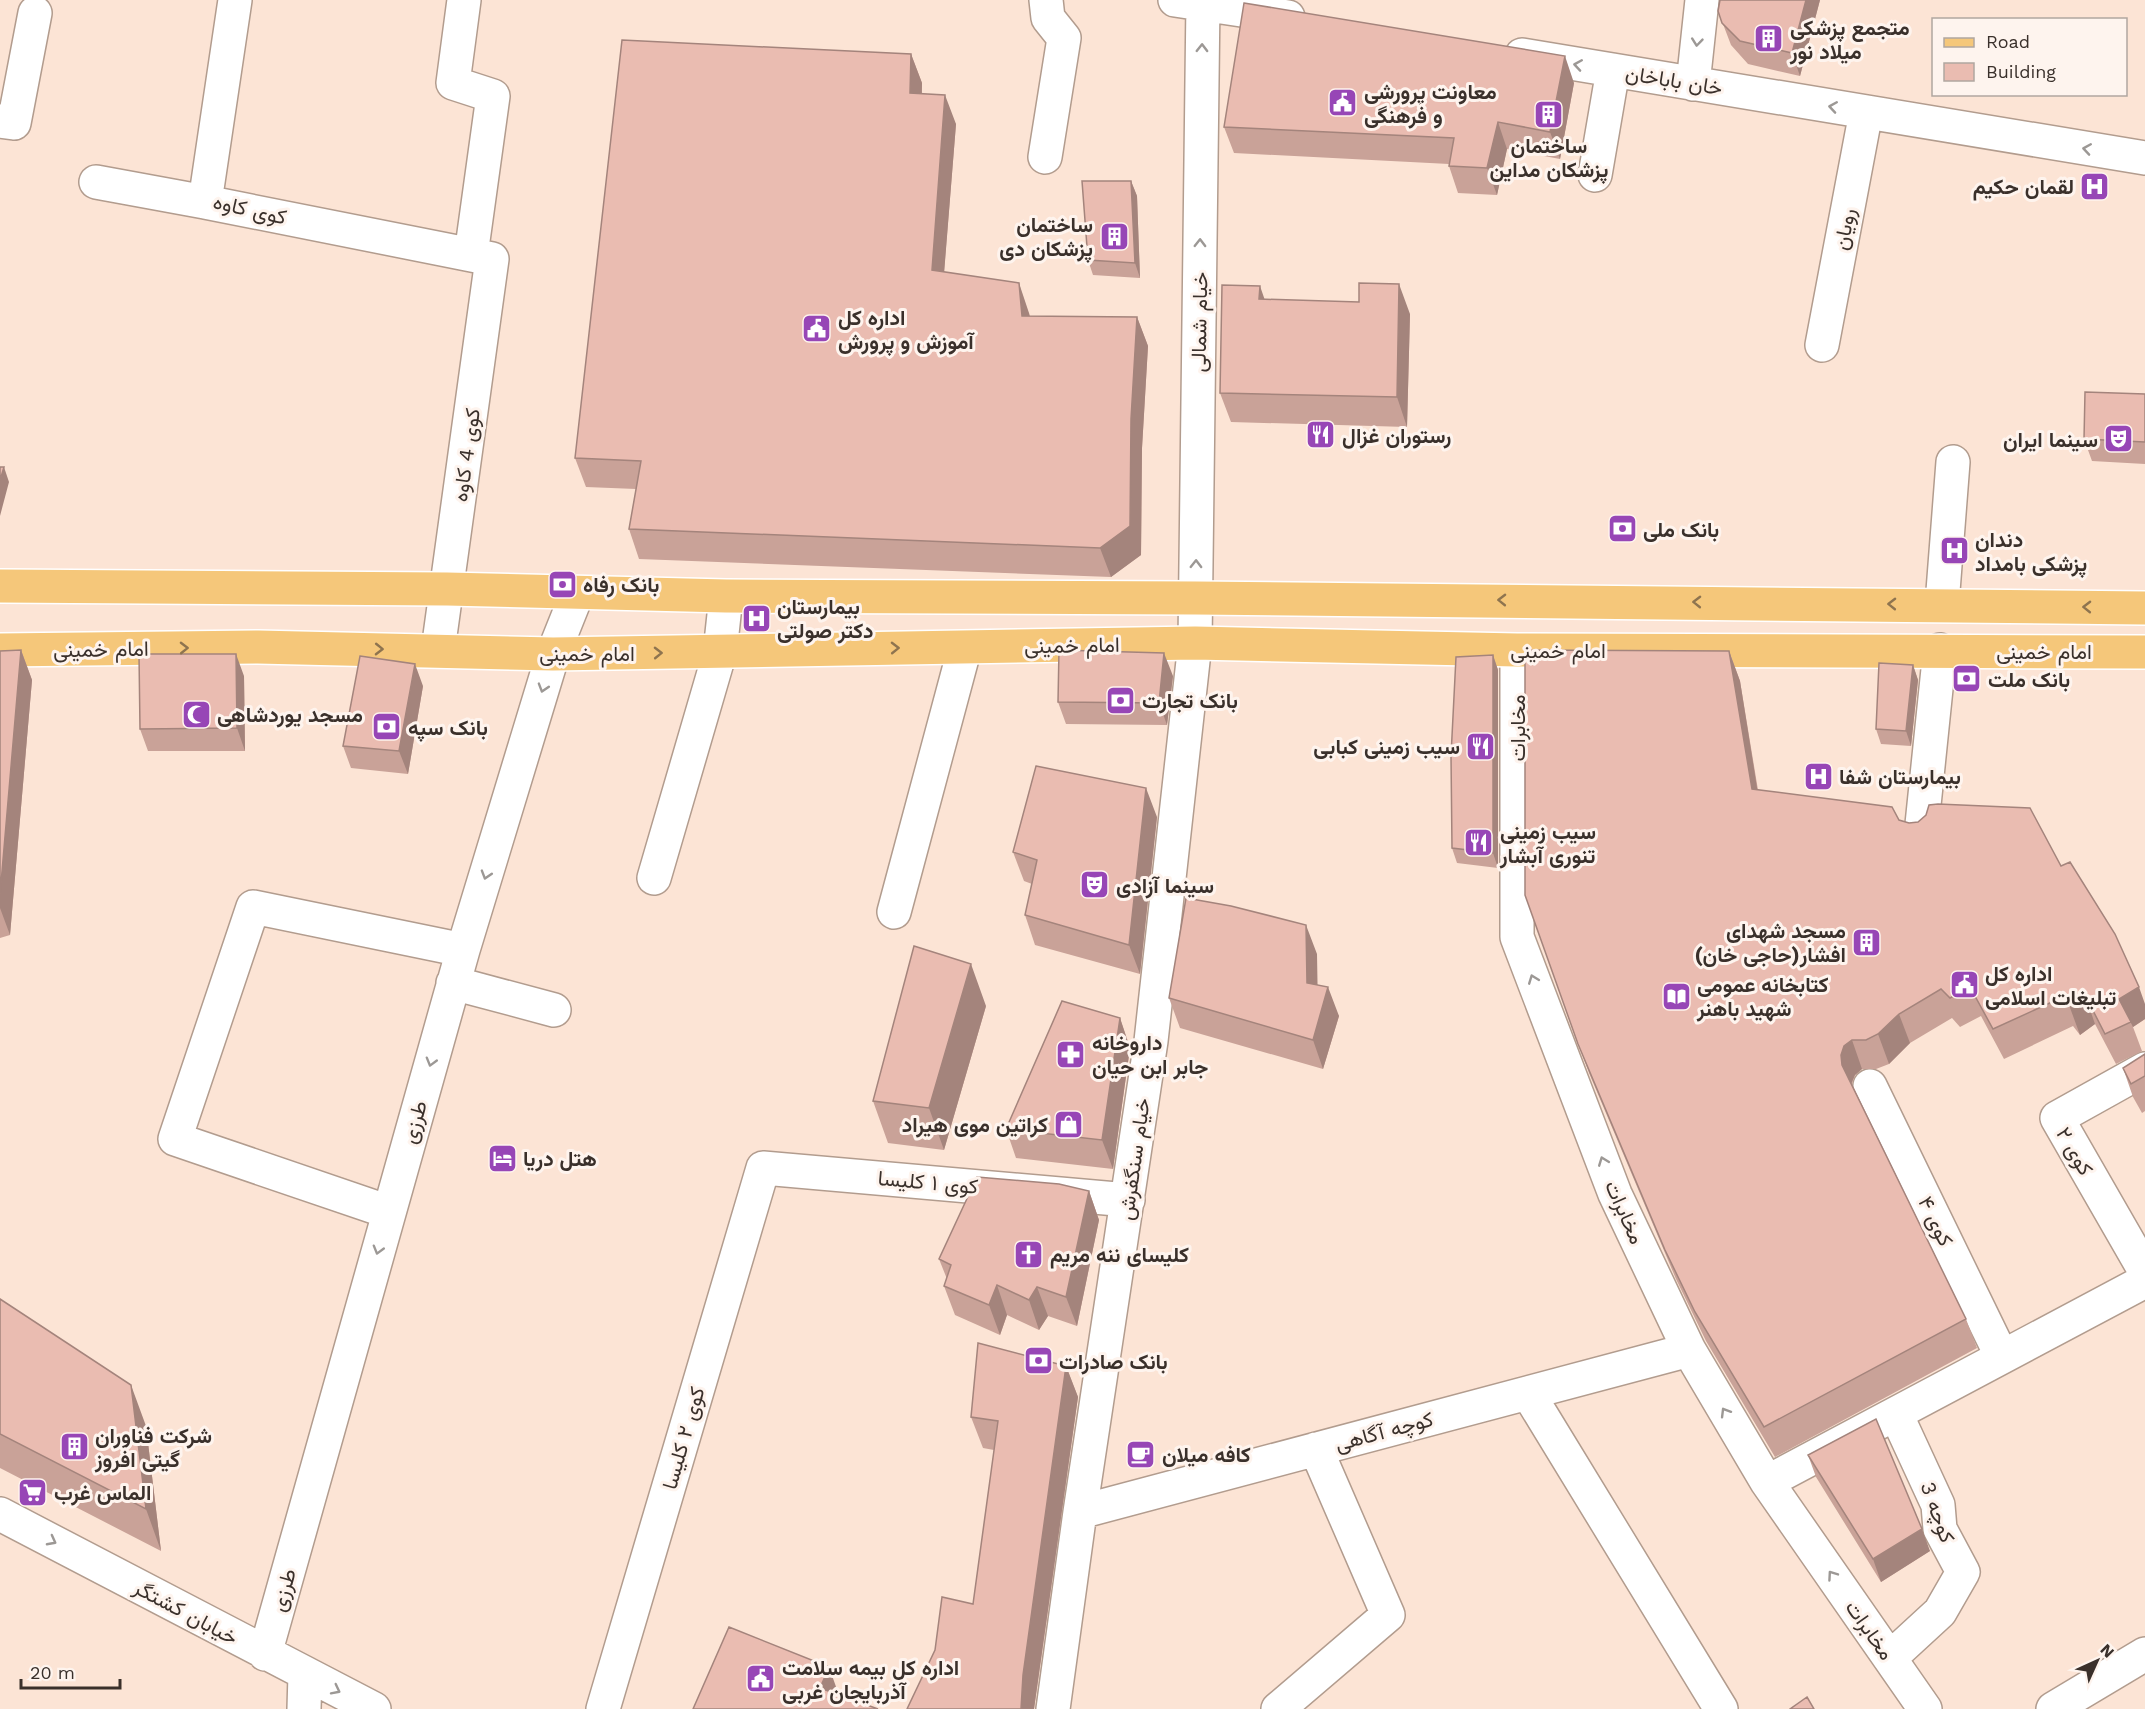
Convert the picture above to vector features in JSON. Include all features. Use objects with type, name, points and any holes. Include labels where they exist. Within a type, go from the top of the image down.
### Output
[{"type":"main road","points":[[0,586],[447,589],[726,596],[1942,604],[2145,608]]},
{"type":"main road","name":"امام خمینی","points":[[0,650],[258,647],[553,654],[1196,644],[1517,650],[2145,652]]},
{"type":"street","name":"کوی کاوه","points":[[235,0],[205,202],[482,257]]},
{"type":"street","name":"کوی 4 کاوه","points":[[438,650],[447,589],[482,257],[493,96],[453,83],[464,0]]},
{"type":"street","points":[[1046,0],[1048,18],[1064,38],[1046,157]]},
{"type":"street","points":[[1693,84],[1702,0]]},
{"type":"street","points":[[1194,1],[1320,22]]},
{"type":"street","name":"خیام شمالی","points":[[1194,1],[1196,644]]},
{"type":"street","points":[[0,121],[14,123],[35,13]]},
{"type":"street","name":"خان باباخان","points":[[1496,51],[2145,158]]},
{"type":"street","points":[[1595,175],[1613,70]]},
{"type":"street","name":"رویان","points":[[1822,345],[1866,112]]},
{"type":"street","points":[[96,182],[205,202]]},
{"type":"street","points":[[1942,604],[1953,462]]},
{"type":"street","name":"طرزی","points":[[265,1654],[453,982],[553,654],[577,594]]},
{"type":"street","points":[[654,878],[720,652],[726,596]]},
{"type":"street","name":"خیام سنگفرش","points":[[1053,1709],[1080,1512],[1151,1041],[1196,644]]},
{"type":"street","points":[[894,912],[965,647]]},
{"type":"street","name":"مخابرات","points":[[1517,650],[1517,937],[1615,1194],[1689,1350],[1767,1482],[1925,1709]]},
{"type":"street","points":[[1921,834],[1940,650]]},
{"type":"street","points":[[389,1212],[175,1139],[253,907],[463,950]]},
{"type":"street","points":[[453,982],[554,1010]]},
{"type":"street","name":"کوی ۲","points":[[2145,1069],[2057,1118],[2145,1271]]},
{"type":"street","name":"کوی ۴","points":[[1870,1086],[2002,1357]]},
{"type":"street","name":"کوی ۱ کلیسا","points":[[763,1168],[1128,1200]]},
{"type":"street","name":"کوی ۲ کلیسا","points":[[603,1709],[763,1168]]},
{"type":"street","points":[[1767,1482],[2145,1281]]},
{"type":"street","name":"کوچه آگاهی","points":[[1080,1512],[1689,1350]]},
{"type":"street","points":[[1528,1393],[1713,1706]]},
{"type":"street","name":"کوچه 3","points":[[1890,1658],[1940,1612],[1963,1572],[1940,1529],[1938,1505],[1896,1414]]},
{"type":"street","points":[[1278,1709],[1389,1615],[1316,1449]]},
{"type":"street","name":"خیابان کشتگر","points":[[0,1514],[374,1709]]},
{"type":"street","points":[[2054,1709],[2145,1654]]},
{"type":"street","points":[[304,1709],[305,1674]]},
{"type":"building","points":[[1720,0],[1806,0],[1792,53],[1740,41],[1722,23],[1718,11]]},
{"type":"building","points":[[1244,3],[1565,56],[1550,132],[1498,122],[1487,168],[1449,166],[1454,138],[1224,127]]},
{"type":"building","name":"اداره کل آموزش و پرورش","points":[[622,40],[911,54],[910,93],[945,95],[932,270],[1019,283],[1022,316],[1137,317],[1131,419],[1130,526],[1100,548],[629,529],[641,461],[575,458]]},
{"type":"building","name":"ساختمان پزشکان دی","points":[[1082,181],[1131,181],[1135,263],[1088,260]]},
{"type":"building","points":[[1359,283],[1399,284],[1397,397],[1220,393],[1222,285],[1260,286],[1259,299],[1359,302]]},
{"type":"building","points":[[2085,392],[2145,394],[2145,442],[2084,439]]},
{"type":"building","points":[[0,467],[4,467],[0,480]]},
{"type":"building","points":[[21,650],[0,895],[0,651]]},
{"type":"building","points":[[1059,650],[1164,653],[1159,703],[1058,702]]},
{"type":"building","points":[[1525,650],[1729,651],[1752,789],[1892,807],[1899,820],[1909,823],[1918,822],[1926,815],[1929,805],[2030,808],[2061,866],[2070,862],[2115,934],[2139,987],[2119,999],[2131,1022],[2105,1034],[2085,995],[2069,1005],[2063,997],[1993,1029],[1970,987],[1950,998],[1941,989],[1899,1014],[1878,1034],[1866,1040],[1852,1040],[1844,1046],[1841,1055],[1842,1065],[1966,1319],[1764,1427],[1695,1312],[1665,1250],[1578,1044],[1525,895]]},
{"type":"building","name":"مسجد یوردشاهی","points":[[139,654],[236,654],[237,728],[140,729]]},
{"type":"building","points":[[1493,655],[1493,853],[1452,848],[1451,756],[1456,657]]},
{"type":"building","points":[[360,656],[415,664],[399,751],[343,746]]},
{"type":"building","points":[[1879,663],[1913,665],[1906,731],[1876,729]]},
{"type":"building","name":"سینما آزادی","points":[[1036,766],[1146,788],[1129,945],[1025,915],[1037,860],[1013,852]]},
{"type":"building","points":[[1186,898],[1231,906],[1306,925],[1307,983],[1328,987],[1313,1040],[1169,998]]},
{"type":"building","points":[[914,946],[971,964],[929,1108],[873,1101]]},
{"type":"building","points":[[1062,1001],[1120,1018],[1102,1140],[1006,1129]]},
{"type":"building","points":[[2145,1054],[2145,1076],[2131,1084],[2123,1068]]},
{"type":"building","name":"کلیسای ننه مریم","points":[[977,1177],[1059,1184],[1089,1191],[1066,1297],[1037,1287],[1029,1300],[997,1285],[989,1305],[944,1286],[951,1265],[939,1259]]},
{"type":"building","name":"شرکت فناوران گیتی افروز","points":[[0,1299],[131,1385],[146,1509],[0,1434]]},
{"type":"building","points":[[978,1343],[1066,1366],[1023,1675],[1021,1709],[907,1709],[935,1650],[942,1597],[973,1604],[998,1421],[971,1417]]},
{"type":"building","points":[[1876,1419],[1922,1529],[1873,1559],[1808,1455]]},
{"type":"building","points":[[729,1627],[829,1667],[820,1688],[878,1709],[693,1709]]},
{"type":"building","points":[[1807,1697],[1814,1709],[1790,1709]]},
{"type":"place","name":"متجمع پزشکی میلاد نور","points":[[1769,39]]},
{"type":"place","name":"معاونت پرورشی و فرهنگی","points":[[1343,103]]},
{"type":"place","name":"ساختمان پزشکان مداین","points":[[1549,114]]},
{"type":"place","name":"لقمان حکیم","points":[[2095,186]]},
{"type":"place","name":"ساختمان پزشکان دی","points":[[1114,236]]},
{"type":"place","name":"اداره کل آموزش و پرورش","points":[[817,329]]},
{"type":"place","name":"رستوران غزال","points":[[1321,435]]},
{"type":"place","name":"سینما ایران","points":[[2119,439]]},
{"type":"place","name":"بانک ملی","points":[[1622,529]]},
{"type":"place","name":"دندان‌ پزشکی بامداد","points":[[1954,551]]},
{"type":"place","name":"بانک رفاه","points":[[562,584]]},
{"type":"place","name":"بیمارستان دکتر صولتی","points":[[756,618]]},
{"type":"place","name":"بانک ملت","points":[[1967,679]]},
{"type":"place","name":"بانک تجارت","points":[[1121,700]]},
{"type":"place","name":"مسجد یوردشاهی","points":[[196,714]]},
{"type":"place","name":"بانک سپه","points":[[387,727]]},
{"type":"place","name":"سیب زمینی کبابی","points":[[1481,746]]},
{"type":"place","name":"بیمارستان شفا","points":[[1818,776]]},
{"type":"place","name":"سیب زمینی تنوری آبشار","points":[[1479,843]]},
{"type":"place","name":"سینما آزادی","points":[[1095,885]]},
{"type":"place","name":"مسجد شهدای افشار(حاجی خان)","points":[[1867,942]]},
{"type":"place","name":"اداره کل تبلیغات اسلامی","points":[[1964,985]]},
{"type":"place","name":"کتابخانه عمومی شهید باهنر","points":[[1676,996]]},
{"type":"place","name":"داروخانه جابر ابن حیان","points":[[1071,1054]]},
{"type":"place","name":"کراتین موی هیراد","points":[[1069,1124]]},
{"type":"place","name":"هتل دریا","points":[[502,1158]]},
{"type":"place","name":"کلیسای ننه مریم","points":[[1029,1254]]},
{"type":"place","name":"بانک صادرات","points":[[1038,1361]]},
{"type":"place","name":"شرکت فناوران گیتی افروز","points":[[74,1447]]},
{"type":"place","name":"کافه میلان","points":[[1141,1454]]},
{"type":"place","name":"الماس غرب","points":[[33,1492]]},
{"type":"place","name":"اداره کل بیمه سلامت آذربایجان غربی","points":[[761,1679]]}]
